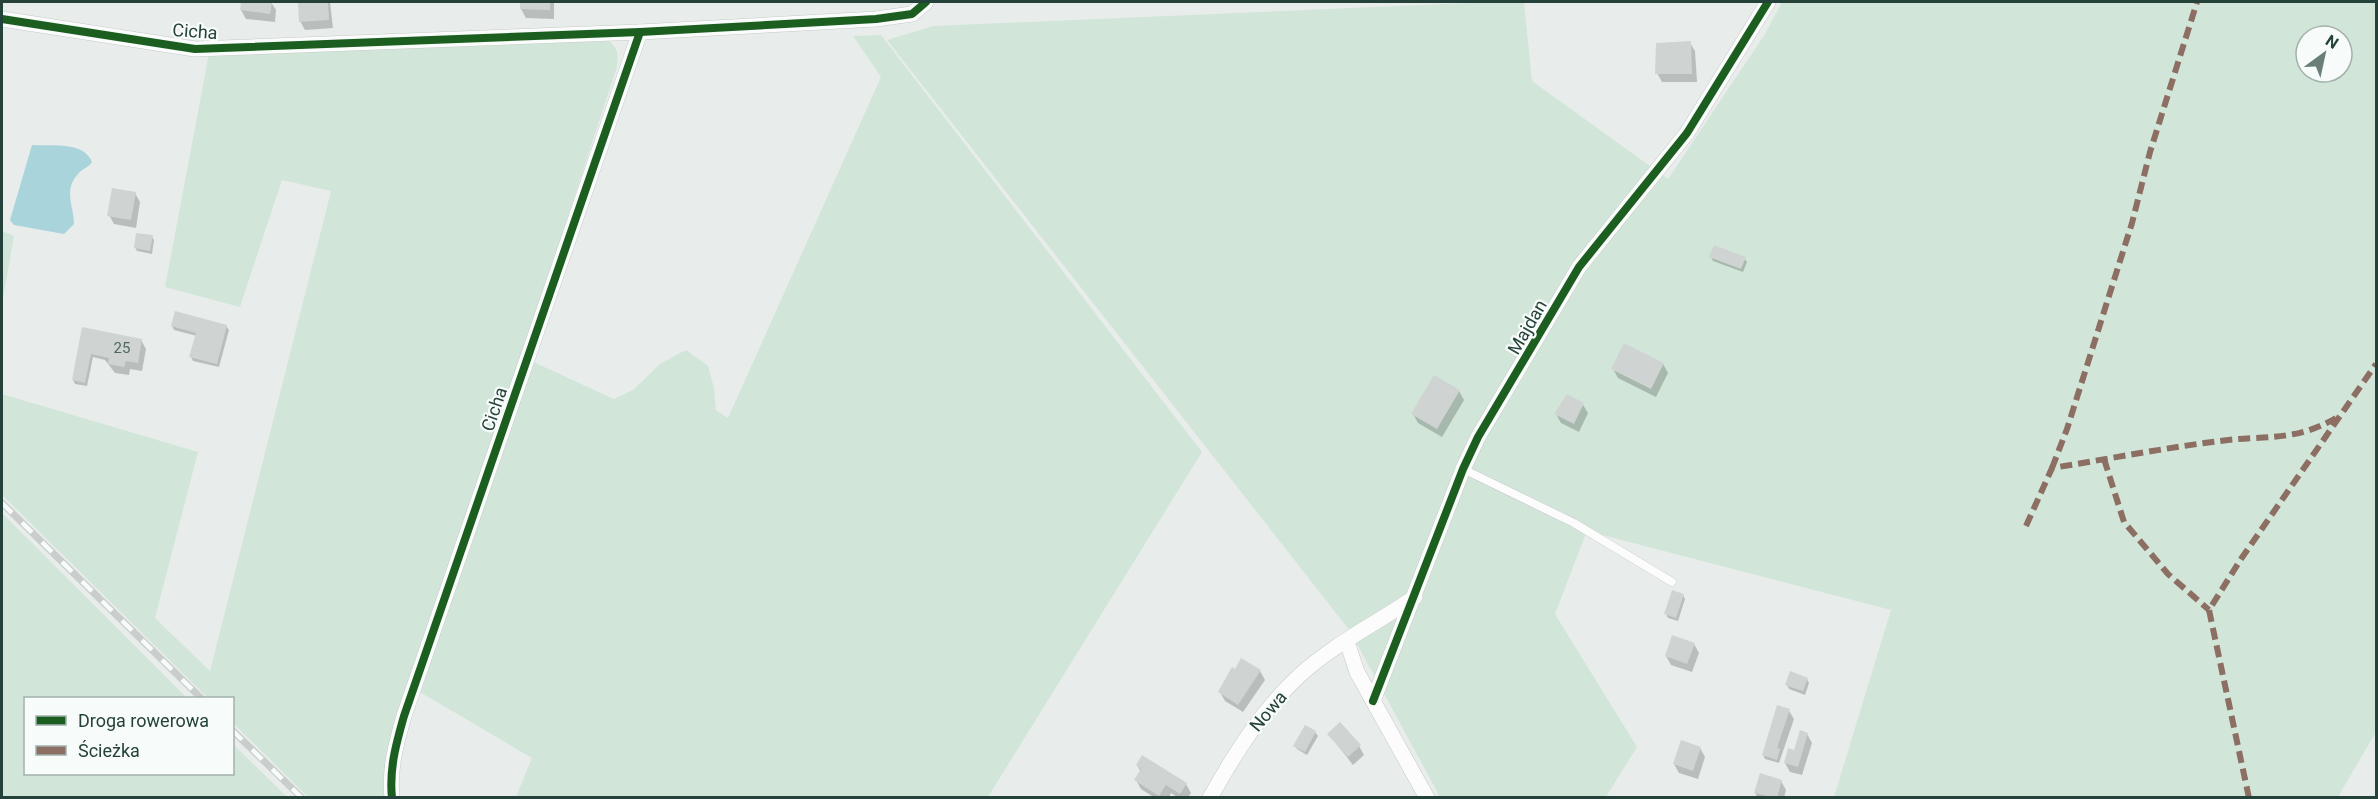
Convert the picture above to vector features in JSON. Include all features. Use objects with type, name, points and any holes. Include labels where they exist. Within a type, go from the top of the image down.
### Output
[{"type":"street","name":"Cicha","points":[[2,19],[195,49],[640,32],[876,19],[912,14],[926,2]]},
{"type":"street","name":"Majdan","points":[[1373,701],[1463,469],[1478,437],[1579,267],[1687,133],[1768,2]]},
{"type":"street","name":"Cicha","points":[[392,798],[390,778],[395,747],[404,716],[640,32]]},
{"type":"street","name":"Nowa","points":[[1210,798],[1239,748],[1273,702],[1301,674],[1415,597]]},
{"type":"street","points":[[1347,642],[1357,672],[1427,798]]},
{"type":"lane","points":[[1463,469],[1574,523],[1672,582]]},
{"type":"green space","points":[[1524,2],[1532,81],[1668,179],[1765,34],[1782,2],[2376,2],[2376,732],[2338,797],[1834,797],[1891,610],[1587,531],[1555,614],[1637,747],[1606,797],[1440,797],[1350,631],[887,40],[933,26]]},
{"type":"green space","points":[[881,35],[1202,452],[988,797],[516,797],[532,758],[413,688],[392,797],[308,797],[234,724],[234,697],[207,697],[2,495],[2,394],[198,452],[155,618],[210,671],[331,191],[282,180],[240,307],[165,287],[210,48],[603,38],[616,49],[617,67],[421,663],[527,359],[614,399],[633,390],[661,363],[686,350],[708,366],[714,388],[716,410],[728,418],[881,77],[853,36]]},
{"type":"green space","points":[[2,231],[14,236],[2,304]]},
{"type":"green space","points":[[2,513],[186,697],[24,697],[24,775],[234,775],[234,745],[287,797],[2,797]]},
{"type":"water","points":[[32,145],[58,145],[75,148],[88,155],[92,162],[78,174],[71,186],[70,198],[74,224],[64,234],[14,225],[10,220]]},
{"type":"building","points":[[241,2],[272,2],[270,14],[240,10]]},
{"type":"building","points":[[298,2],[328,2],[329,20],[299,22]]},
{"type":"building","points":[[520,2],[550,2],[550,10],[520,9]]},
{"type":"building","points":[[1691,41],[1692,74],[1655,74],[1656,43]]},
{"type":"building","points":[[112,188],[136,192],[131,220],[107,216]]},
{"type":"building","points":[[136,233],[153,235],[150,251],[134,248]]},
{"type":"building","points":[[1714,245],[1746,257],[1741,269],[1709,257]]},
{"type":"building","points":[[175,311],[227,325],[217,364],[189,357],[196,333],[171,326]]},
{"type":"building","points":[[82,327],[142,339],[138,363],[126,361],[124,367],[108,364],[109,358],[91,354],[85,383],[72,380]]},
{"type":"building","points":[[1624,343],[1664,363],[1651,389],[1611,369]]},
{"type":"building","points":[[1434,375],[1460,390],[1437,429],[1411,414]]},
{"type":"building","points":[[1567,394],[1584,403],[1574,424],[1554,414]]},
{"type":"building","points":[[1672,590],[1684,594],[1676,618],[1664,614]]},
{"type":"building","points":[[1672,635],[1695,643],[1687,664],[1665,656]]},
{"type":"building","points":[[1241,658],[1261,670],[1238,705],[1218,692],[1232,667],[1235,669]]},
{"type":"building","points":[[1790,671],[1808,678],[1803,691],[1785,685]]},
{"type":"building","points":[[1777,705],[1790,709],[1777,748],[1780,749],[1777,760],[1762,755]]},
{"type":"building","points":[[1340,722],[1361,745],[1348,757],[1327,734]]},
{"type":"building","points":[[1305,725],[1316,731],[1305,752],[1293,746]]},
{"type":"building","points":[[1800,730],[1808,733],[1798,767],[1784,763],[1788,748],[1794,750]]},
{"type":"building","points":[[1681,740],[1701,747],[1693,771],[1673,764]]},
{"type":"building","points":[[1142,755],[1187,783],[1180,794],[1166,785],[1159,796],[1134,780],[1141,769],[1136,765]]},
{"type":"building","points":[[1760,773],[1782,780],[1777,798],[1754,793]]},
{"type":"railway","points":[[2,503],[200,697]]},
{"type":"railway","points":[[234,732],[302,798]]},
{"type":"marked path","points":[[2052,468],[2067,429],[2132,223],[2150,152],[2197,2]]},
{"type":"marked path","points":[[2249,798],[2209,610],[2241,559],[2376,364]]},
{"type":"marked path","points":[[2026,526],[2052,468],[2199,444],[2293,434],[2321,426],[2336,418]]},
{"type":"marked path","points":[[2104,459],[2124,522],[2168,574],[2209,610]]},
{"type":"cycle path","points":[[2,19],[195,49],[640,32],[876,19],[912,14],[926,2]]},
{"type":"cycle path","points":[[1373,701],[1463,469],[1478,437],[1579,267],[1687,133],[1768,2]]},
{"type":"cycle path","points":[[392,798],[392,767],[404,716],[640,32]]}]
